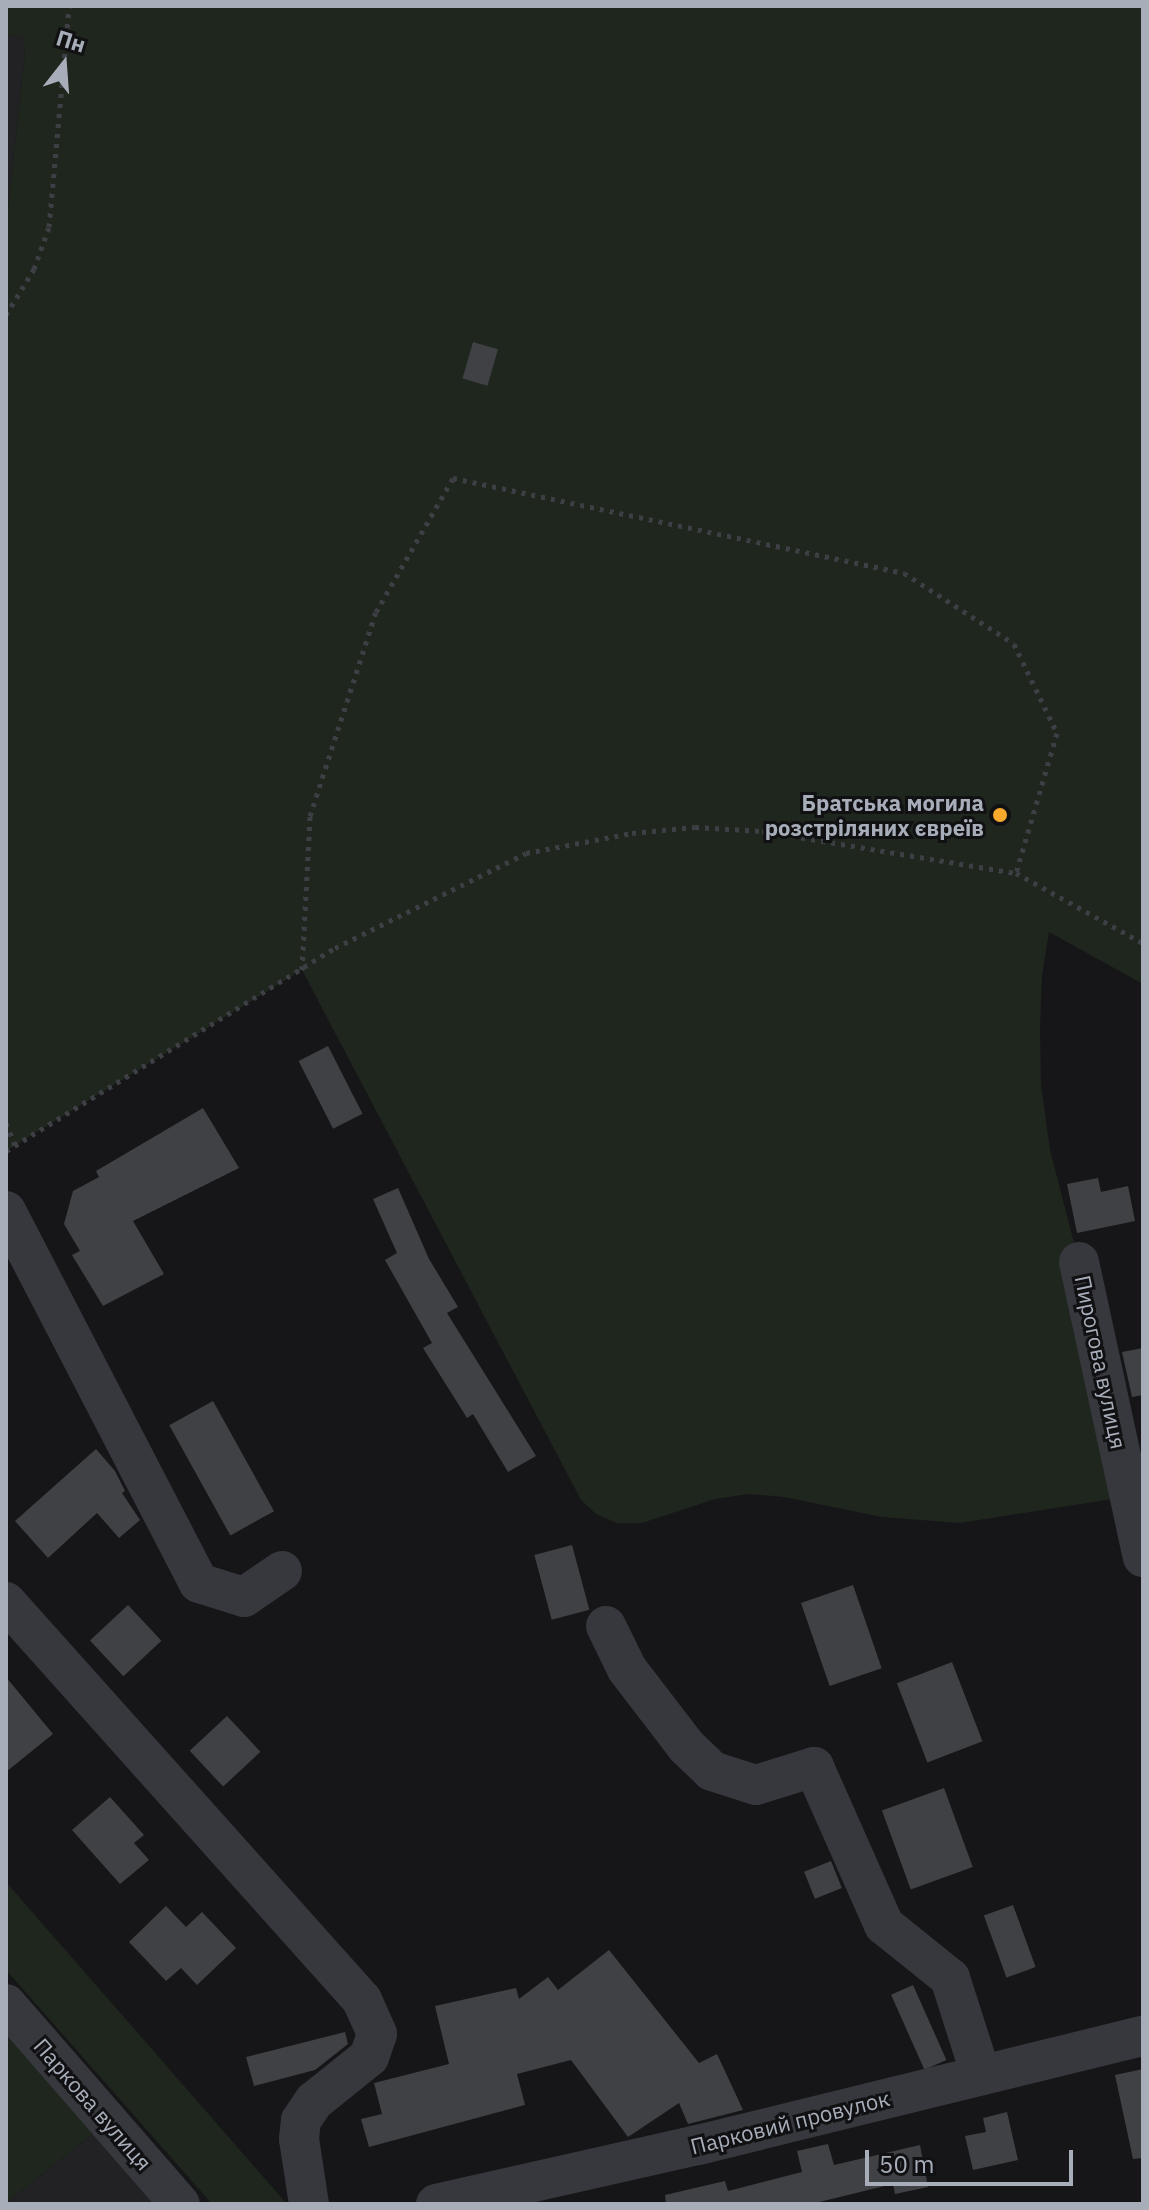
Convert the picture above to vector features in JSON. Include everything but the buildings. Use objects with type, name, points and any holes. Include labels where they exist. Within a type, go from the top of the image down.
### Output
[{"type":"street","points":[[6,1211],[199,1583],[244,1597],[282,1571]]},
{"type":"street","name":"Пирогова вулиця","points":[[1079,1262],[1143,1557]]},
{"type":"street","points":[[6,1602],[362,2000],[377,2034],[369,2057],[314,2101],[301,2120],[299,2139],[309,2204]]},
{"type":"street","points":[[606,1626],[627,1669],[686,1746],[712,1771],[756,1785],[814,1767],[884,1925],[950,1978],[981,2075]]},
{"type":"street","name":"Паркова вулиця","points":[[6,2004],[180,2204]]},
{"type":"street","name":"Парковий провулок","points":[[436,2204],[698,2145],[1143,2036]]},
{"type":"path","points":[[6,315],[34,269],[49,227],[69,6]]},
{"type":"path","points":[[302,970],[310,816],[376,612],[453,478],[904,573],[1014,644],[1057,733],[1016,873]]},
{"type":"path","points":[[6,1151],[335,948],[526,853],[632,833],[695,827],[762,831],[1016,873],[1143,943]]},
{"type":"path","points":[[6,1123],[15,1145]]},
{"type":"shaded area","points":[[6,6],[1143,6],[1143,984],[1049,932],[1042,976],[1040,1027],[1041,1084],[1050,1150],[1079,1262],[1131,1496],[960,1523],[882,1517],[784,1497],[749,1494],[715,1499],[642,1523],[617,1523],[596,1514],[581,1500],[302,970],[6,1151],[6,227],[25,52],[23,36],[6,35]]},
{"type":"shaded area","points":[[6,35],[23,36],[25,52],[6,227]]},
{"type":"shaded area","points":[[6,1882],[287,2204],[212,2204],[6,1970]]},
{"type":"shaded area","points":[[6,2004],[95,2132],[6,2203]]},
{"type":"shaded area","points":[[95,2132],[156,2204],[6,2204],[6,2203]]},
{"type":"place","name":"Братська могила розстріляних євреїв","points":[[1000,815]]}]
